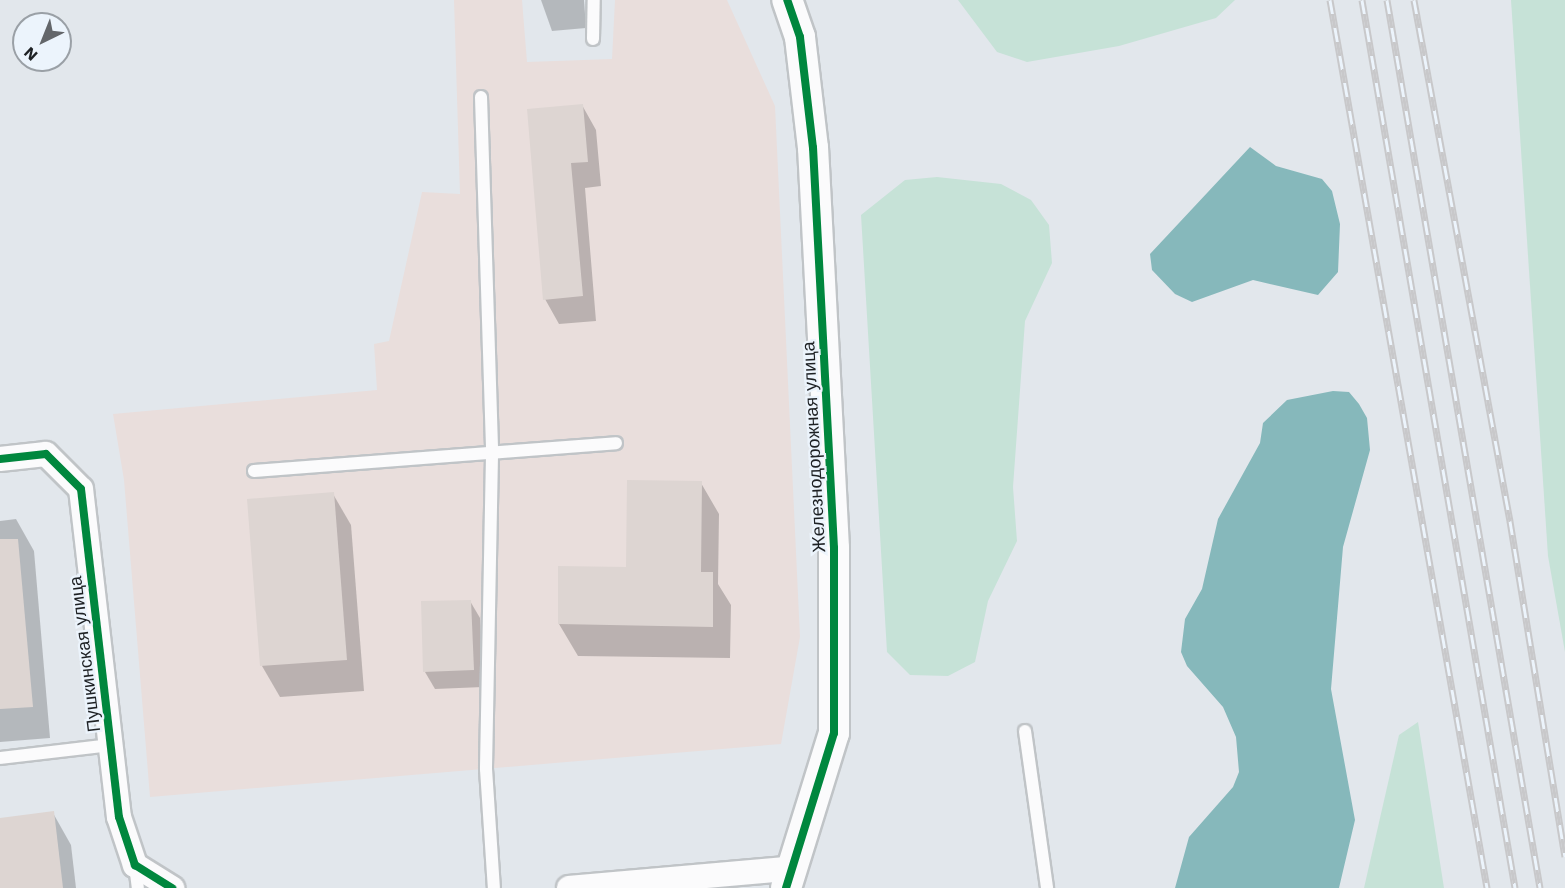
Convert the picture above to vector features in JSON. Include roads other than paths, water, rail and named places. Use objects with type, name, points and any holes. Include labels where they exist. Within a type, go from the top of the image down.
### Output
[{"type":"street","name":"Железнодорожная улица","points":[[787,0],[800,37],[813,148],[834,560],[834,733],[787,878]]},
{"type":"street","name":"Пушкинская улица","points":[[0,459],[46,454],[81,489],[119,817],[137,876],[172,888]]},
{"type":"street","points":[[569,888],[787,878]]},
{"type":"lane","points":[[593,39],[594,0]]},
{"type":"lane","points":[[481,97],[492,455],[486,769],[494,888]]},
{"type":"lane","points":[[254,471],[492,455],[616,443]]},
{"type":"lane","points":[[1025,731],[1047,888]]},
{"type":"lane","points":[[0,758],[111,745]]},
{"type":"water","points":[[1250,147],[1276,166],[1322,179],[1332,191],[1340,224],[1338,272],[1318,295],[1253,280],[1192,302],[1175,294],[1152,270],[1150,254]]},
{"type":"water","points":[[1333,391],[1349,392],[1359,404],[1367,418],[1370,450],[1343,547],[1331,689],[1355,820],[1339,888],[1175,888],[1189,837],[1233,787],[1239,772],[1236,737],[1223,707],[1187,666],[1181,652],[1185,619],[1202,589],[1218,519],[1260,443],[1263,423],[1287,400]]},
{"type":"railway","points":[[1330,0],[1487,888]]},
{"type":"railway","points":[[1362,0],[1515,888]]},
{"type":"railway","points":[[1387,0],[1540,888]]},
{"type":"railway","points":[[1414,0],[1510,521],[1565,857]]}]
